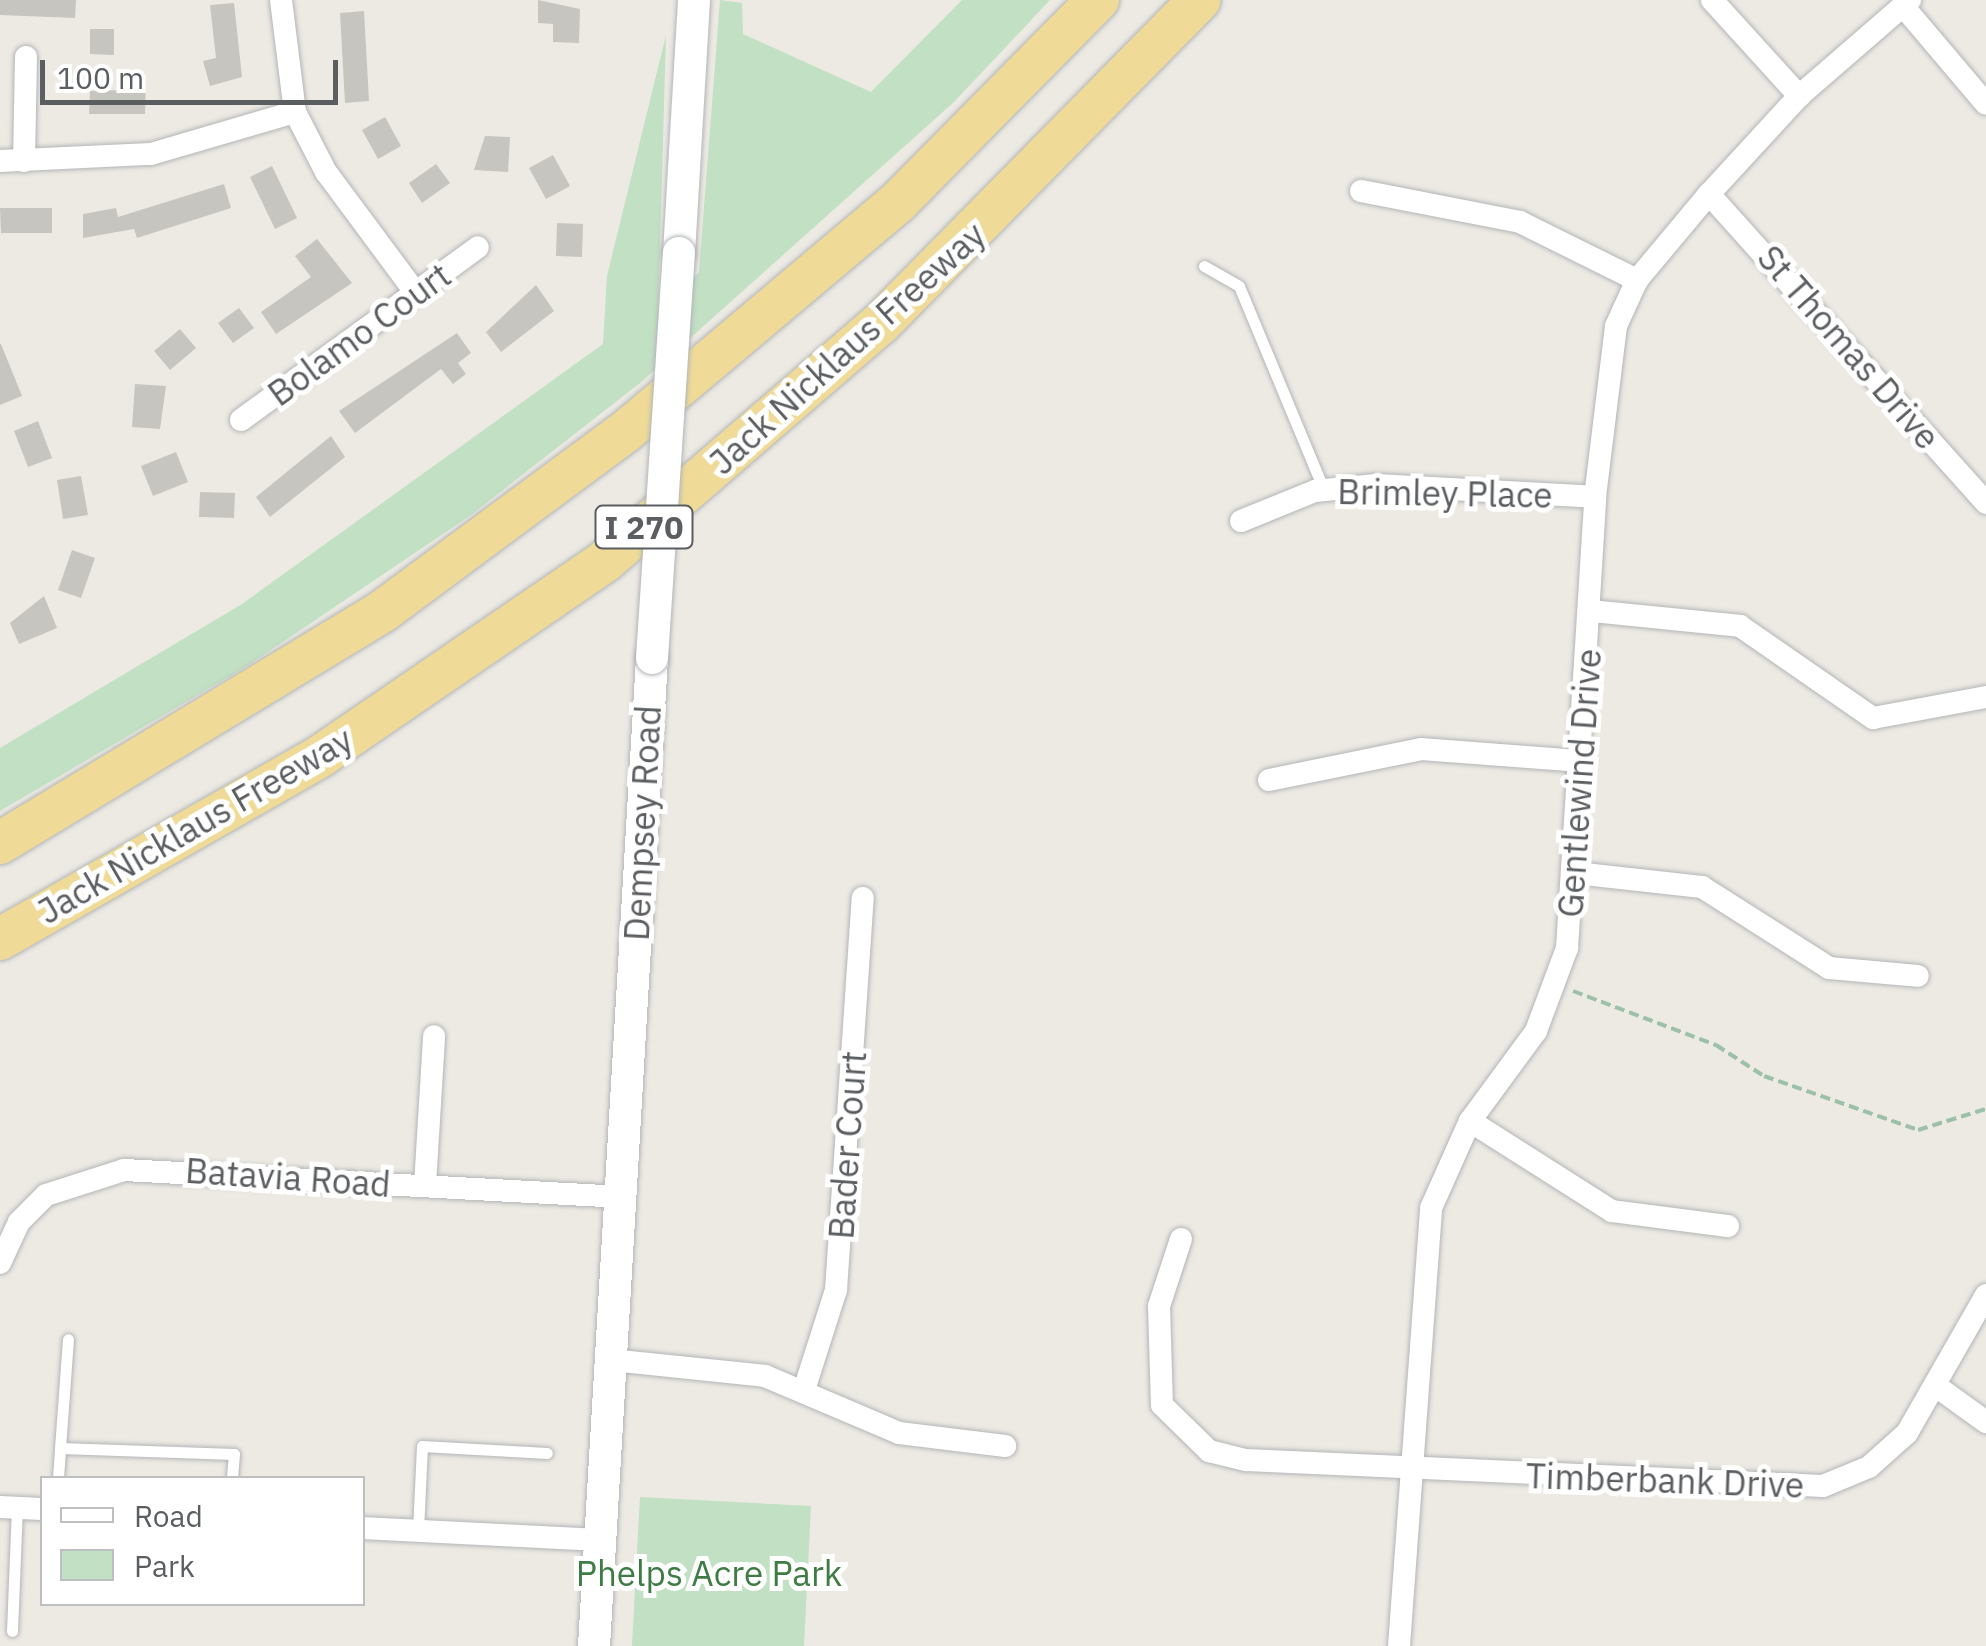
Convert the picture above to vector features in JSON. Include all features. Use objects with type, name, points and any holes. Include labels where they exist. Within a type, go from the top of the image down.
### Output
[{"type":"highway","name":"I 270","points":[[0,843],[383,612],[624,432],[899,200],[1098,0]]},
{"type":"highway","name":"Jack Nicklaus Freeway","points":[[0,939],[322,756],[605,560],[880,324],[1199,0]]},
{"type":"main road","name":"Dempsey Road","points":[[594,1646],[694,0]]},
{"type":"street","points":[[281,0],[295,112],[326,172],[415,292]]},
{"type":"street","points":[[1712,0],[1799,96]]},
{"type":"street","points":[[1906,3],[1986,104]]},
{"type":"street","name":"Gentlewind Drive","points":[[1399,1646],[1431,1208],[1470,1121],[1557,989],[1575,872],[1595,497],[1616,326],[1637,280],[1710,194],[1799,96],[1906,3]]},
{"type":"street","points":[[24,161],[26,57]]},
{"type":"street","points":[[0,161],[151,154],[295,112]]},
{"type":"street","points":[[1362,191],[1520,222],[1637,280]]},
{"type":"street","name":"St Thomas Drive","points":[[1710,194],[1986,503]]},
{"type":"street","name":"Bolamo Court","points":[[241,420],[478,247]]},
{"type":"street","name":"Brimley Place","points":[[1241,521],[1324,490],[1595,497]]},
{"type":"street","points":[[1591,611],[1740,626],[1873,718],[1986,697]]},
{"type":"street","points":[[1270,780],[1421,749],[1579,762]]},
{"type":"street","points":[[1575,872],[1702,886],[1829,968],[1918,976]]},
{"type":"street","name":"Bader Court","points":[[806,1387],[840,1262],[864,898]]},
{"type":"street","points":[[425,1185],[434,1036]]},
{"type":"street","points":[[1470,1121],[1612,1211],[1728,1226]]},
{"type":"street","name":"Batavia Road","points":[[0,1263],[19,1222],[46,1195],[94,1173],[425,1185],[619,1197]]},
{"type":"street","name":"Timberbank Drive","points":[[1182,1238],[1159,1306],[1157,1378],[1178,1429],[1209,1451],[1246,1460],[1823,1486],[1868,1467],[1907,1433],[1986,1296]]},
{"type":"street","points":[[611,1360],[806,1387],[899,1434],[1005,1446]]},
{"type":"street","points":[[1936,1386],[1986,1422]]},
{"type":"street","points":[[8,1507],[40,1509]]},
{"type":"street","points":[[365,1528],[600,1540]]},
{"type":"lane","points":[[1204,266],[1240,286],[1324,490]]},
{"type":"lane","points":[[58,1476],[68,1339]]},
{"type":"lane","points":[[418,1531],[422,1446],[548,1453]]},
{"type":"lane","points":[[60,1448],[234,1454],[232,1476]]},
{"type":"lane","points":[[8,1507],[12,1631]]},
{"type":"path","points":[[1557,989],[1918,1130],[1986,1109]]},
{"type":"green space","points":[[720,0],[742,3],[743,34],[871,92],[962,0],[1050,0],[954,102],[640,383],[471,515],[249,665],[0,811],[0,748],[242,604],[603,344],[607,276],[666,35],[658,318],[699,272]]},
{"type":"green space","name":"Phelps Acre Park","points":[[640,1497],[811,1506],[804,1646],[632,1646]]},
{"type":"building","points":[[0,0],[76,0],[75,18],[0,15]]},
{"type":"building","points":[[538,0],[580,9],[579,43],[553,42],[553,24],[538,23]]},
{"type":"building","points":[[234,3],[242,77],[210,86],[203,61],[216,58],[210,5]]},
{"type":"building","points":[[364,11],[369,101],[345,103],[340,13]]},
{"type":"building","points":[[90,29],[114,29],[114,55],[90,54]]},
{"type":"building","points":[[125,82],[146,82],[145,114],[89,114],[90,91],[124,90]]},
{"type":"building","points":[[385,117],[401,146],[378,159],[362,130]]},
{"type":"building","points":[[485,136],[510,137],[508,172],[474,170]]},
{"type":"building","points":[[553,155],[570,186],[546,199],[529,168]]},
{"type":"building","points":[[436,164],[450,183],[422,203],[409,183]]},
{"type":"building","points":[[272,166],[297,218],[275,229],[250,177]]},
{"type":"building","points":[[224,184],[231,208],[137,238],[134,229],[83,238],[83,214],[116,208],[118,217]]},
{"type":"building","points":[[0,208],[52,208],[52,233],[1,233]]},
{"type":"building","points":[[557,223],[583,224],[582,257],[556,256]]},
{"type":"building","points":[[317,239],[352,283],[276,334],[261,312],[311,277],[295,256]]},
{"type":"building","points":[[536,285],[554,311],[501,352],[486,332]]},
{"type":"building","points":[[239,308],[254,328],[233,343],[218,323]]},
{"type":"building","points":[[180,329],[196,348],[170,370],[154,351]]},
{"type":"building","points":[[457,333],[471,353],[458,363],[466,374],[453,384],[441,369],[355,433],[339,411]]},
{"type":"building","points":[[0,344],[22,396],[0,405]]},
{"type":"building","points":[[135,384],[166,386],[160,429],[132,427]]},
{"type":"building","points":[[38,421],[52,458],[28,467],[14,431]]},
{"type":"building","points":[[331,436],[345,457],[270,517],[256,497]]},
{"type":"building","points":[[176,452],[188,482],[153,496],[141,466]]},
{"type":"building","points":[[81,476],[88,515],[63,519],[57,480]]},
{"type":"building","points":[[200,492],[235,493],[234,518],[199,517]]},
{"type":"building","points":[[72,550],[95,558],[81,598],[58,590]]},
{"type":"building","points":[[44,596],[57,628],[19,644],[10,623]]}]
